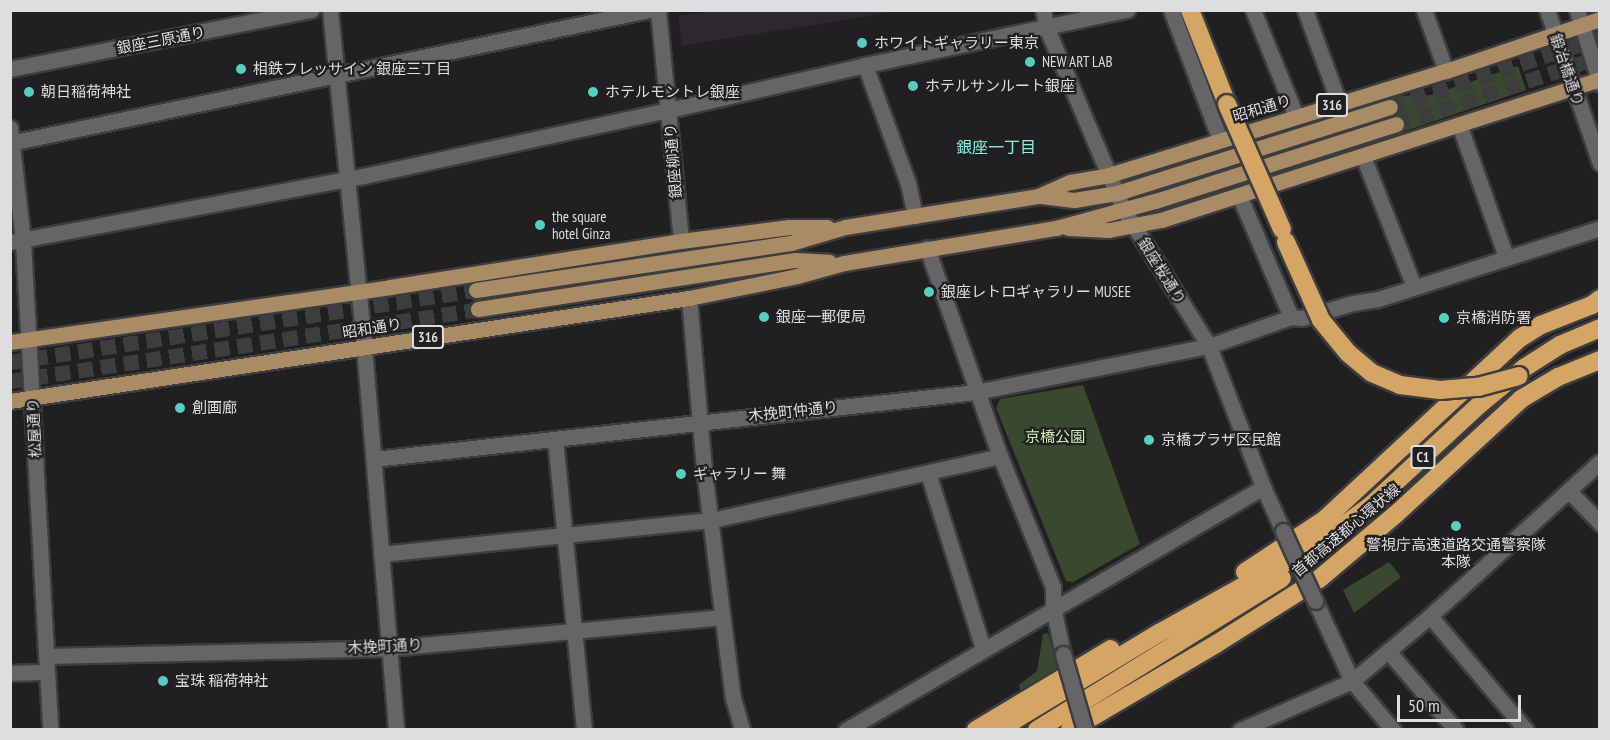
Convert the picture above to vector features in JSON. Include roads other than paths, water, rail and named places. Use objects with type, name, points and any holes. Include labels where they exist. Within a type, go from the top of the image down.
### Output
[{"type":"highway","points":[[1190,10],[1227,104],[1313,306],[1329,332],[1356,361],[1390,382],[1440,390],[1478,387],[1599,350]]},
{"type":"highway","points":[[1154,626],[1264,561],[1324,520],[1520,338],[1541,325],[1592,305],[1599,299]]},
{"type":"highway","name":"首都高速都心環状線","points":[[976,729],[1086,663],[1154,626],[1288,563],[1343,528],[1524,368],[1560,345],[1599,328]]},
{"type":"highway","name":"首都高速都心環状線","points":[[1070,729],[1275,608],[1342,560],[1521,399],[1558,377],[1599,360]]},
{"type":"highway","points":[[1038,729],[1299,568]]},
{"type":"highway","name":"首都高速都心環状線","points":[[998,729],[1245,585]]},
{"type":"main road","name":"昭和通り","points":[[476,290],[791,243],[845,227],[1038,196],[1070,182],[1108,175],[1446,71],[1555,34],[1579,18],[1599,19]]},
{"type":"main road","name":"昭和通り","points":[[1056,228],[1109,230],[1134,227],[1599,81]]},
{"type":"main road","name":"昭和通り","points":[[1038,196],[1074,200],[1117,193],[1390,107]]},
{"type":"main road","name":"昭和通り","points":[[10,400],[689,298],[797,276],[844,263],[1056,228],[1124,210],[1396,124]]},
{"type":"main road","name":"昭和通り","points":[[10,342],[357,292],[681,241],[789,227],[845,227]]},
{"type":"main road","name":"昭和通り","points":[[478,309],[795,260],[844,263]]},
{"type":"street","name":"銀座三原通り","points":[[10,69],[311,10]]},
{"type":"street","points":[[330,10],[364,347],[396,729]]},
{"type":"street","points":[[11,138],[649,10]]},
{"type":"street","name":"銀座柳通り","points":[[658,10],[681,241]]},
{"type":"street","name":"銀座桜通り","points":[[1043,10],[1047,29],[1124,210],[1209,346],[1263,487],[1352,681],[1393,729]]},
{"type":"street","points":[[17,241],[348,179],[669,110],[865,64],[1047,29],[1127,10]]},
{"type":"street","points":[[1171,10],[1220,140]]},
{"type":"street","points":[[1253,10],[1296,117]]},
{"type":"street","points":[[1305,10],[1339,103]]},
{"type":"street","points":[[1424,10],[1446,71]]},
{"type":"street","name":"鍛冶橋通り","points":[[1547,10],[1599,163]]},
{"type":"street","name":"鍛冶橋通り","points":[[1579,18],[1599,81]]},
{"type":"street","points":[[865,64],[908,183],[915,216]]},
{"type":"street","points":[[1459,124],[1506,257]]},
{"type":"street","name":"松屋通り","points":[[11,138],[17,241],[33,397],[50,729]]},
{"type":"street","points":[[1363,156],[1414,287]]},
{"type":"street","points":[[1239,195],[1291,317]]},
{"type":"street","name":"木挽町仲通り","points":[[374,459],[698,421],[976,392],[1209,346],[1291,317],[1302,318],[1353,303],[1378,299],[1599,228]]},
{"type":"street","points":[[927,248],[976,392],[1053,587],[1053,607],[1084,729]]},
{"type":"street","points":[[689,298],[698,421],[712,520],[722,617],[733,698],[742,729]]},
{"type":"street","points":[[555,439],[584,729]]},
{"type":"street","points":[[381,554],[712,520],[1000,456]]},
{"type":"street","points":[[1240,729],[1352,681],[1431,616],[1599,462]]},
{"type":"street","points":[[928,473],[983,649]]},
{"type":"street","points":[[846,729],[1263,487]]},
{"type":"street","points":[[1569,491],[1599,523]]},
{"type":"street","points":[[1431,616],[1526,729]]},
{"type":"street","name":"木挽町通り","points":[[46,656],[389,648],[722,617]]},
{"type":"street","points":[[1388,651],[1456,729]]},
{"type":"street","points":[[10,673],[47,672]]},
{"type":"tunnel","points":[[1390,107],[1600,38]]},
{"type":"tunnel","points":[[1396,124],[1600,57]]},
{"type":"tunnel","points":[[10,362],[476,290]]},
{"type":"tunnel","points":[[10,381],[478,309]]},
{"type":"place","name":"ホワイトギャラリー東京","points":[[862,43]]},
{"type":"place","name":"NEW ART LAB","points":[[1030,62]]},
{"type":"place","name":"相鉄フレッサイン 銀座三丁目","points":[[241,69]]},
{"type":"place","name":"ホテルサンルート銀座","points":[[913,86]]},
{"type":"place","name":"朝日稲荷神社","points":[[29,92]]},
{"type":"place","name":"ホテルモントレ銀座","points":[[593,92]]},
{"type":"place","name":"the square hotel Ginza","points":[[540,225]]},
{"type":"place","name":"銀座レトロギャラリー MUSEE","points":[[929,292]]},
{"type":"place","name":"銀座一郵便局","points":[[764,317]]},
{"type":"place","name":"京橋消防署","points":[[1444,318]]},
{"type":"place","name":"創画廊","points":[[180,408]]},
{"type":"place","name":"京橋プラザ区民館","points":[[1149,440]]},
{"type":"place","name":"ギャラリー 舞","points":[[681,474]]},
{"type":"place","name":"警視庁高速道路交通警察隊 本隊","points":[[1456,526]]},
{"type":"place","name":"宝珠 稲荷神社","points":[[163,681]]},
{"type":"district","name":"銀座一丁目","points":[[996,147]]},
{"type":"park label","name":"京橋公園","points":[[1055,437]]}]
